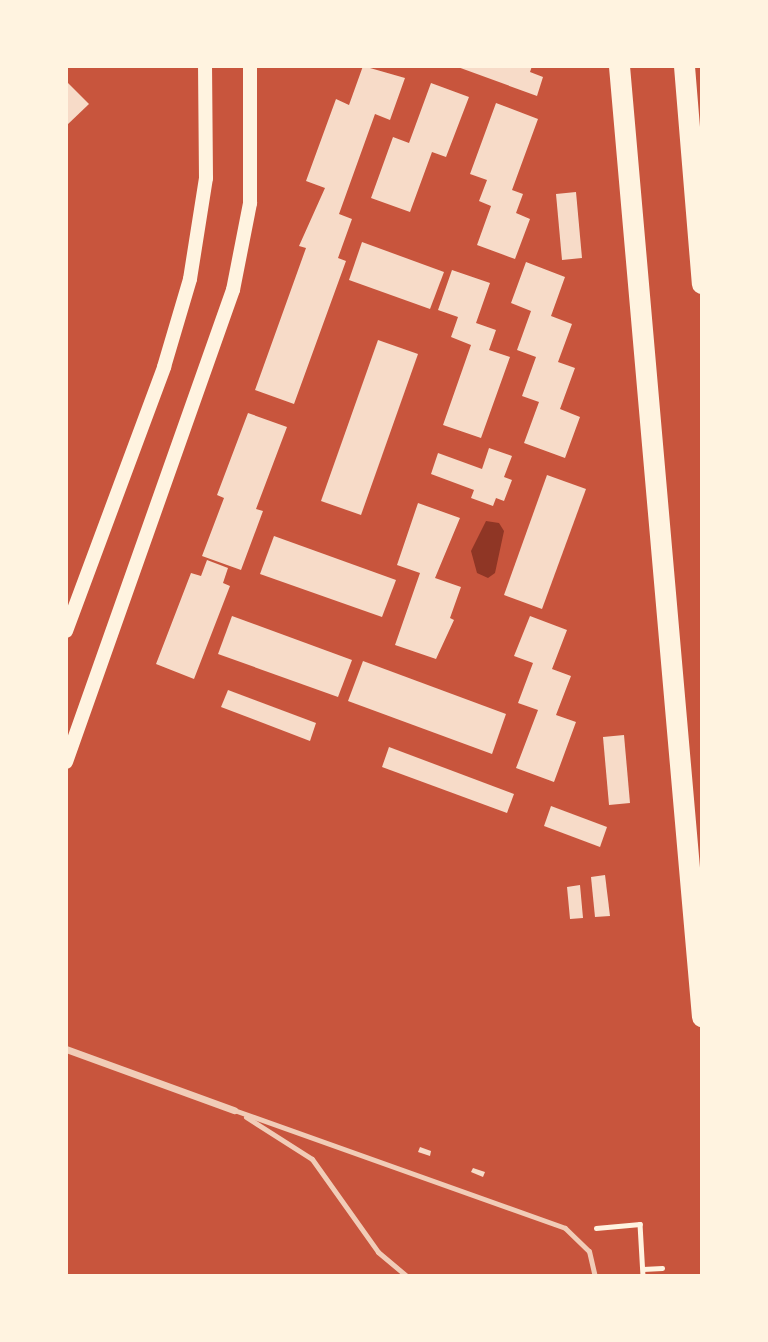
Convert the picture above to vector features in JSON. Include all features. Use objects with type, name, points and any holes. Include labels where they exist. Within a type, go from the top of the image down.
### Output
[{"type":"highway","points":[[619,66],[702,1016]]},
{"type":"highway","points":[[684,66],[702,283]]},
{"type":"main road","points":[[66,631],[164,367],[190,279],[206,178],[205,66]]},
{"type":"main road","points":[[66,762],[233,290],[250,203],[250,66]]},
{"type":"street","points":[[66,1049],[234,1110]]},
{"type":"lane","points":[[234,1110],[312,1159],[378,1252],[407,1276]]},
{"type":"lane","points":[[234,1110],[565,1228],[589,1251],[595,1276]]},
{"type":"path","points":[[596,1228],[640,1224],[643,1272],[662,1268]]},
{"type":"path","points":[[654,1268],[655,1276]]},
{"type":"shaded area","points":[[486,521],[499,523],[504,531],[495,573],[488,578],[477,573],[471,551]]},
{"type":"building","points":[[363,66],[405,78],[390,120],[375,114],[339,214],[352,219],[338,258],[346,261],[294,404],[255,390],[306,248],[299,246],[325,188],[306,181],[336,99],[349,105]]},
{"type":"building","points":[[455,66],[532,66],[530,72],[543,77],[537,96]]},
{"type":"building","points":[[66,81],[89,104],[66,126]]},
{"type":"building","points":[[431,83],[469,97],[446,157],[432,152],[410,212],[371,198],[393,137],[409,143]]},
{"type":"building","points":[[496,103],[538,119],[512,190],[523,194],[516,213],[530,219],[515,259],[477,245],[491,206],[479,201],[487,180],[470,174]]},
{"type":"building","points":[[576,192],[582,258],[562,260],[556,194]]},
{"type":"building","points":[[362,242],[444,272],[430,309],[349,280]]},
{"type":"building","points":[[526,262],[565,277],[551,316],[572,324],[558,362],[575,368],[560,409],[580,417],[565,458],[524,443],[539,402],[522,396],[536,357],[517,350],[531,311],[511,303]]},
{"type":"building","points":[[452,270],[490,283],[476,323],[496,330],[489,350],[510,357],[481,438],[443,425],[471,345],[451,337],[458,317],[438,310]]},
{"type":"building","points":[[378,340],[418,354],[361,515],[321,501]]},
{"type":"building","points":[[248,413],[287,427],[256,509],[263,511],[241,570],[202,556],[224,498],[217,495]]},
{"type":"building","points":[[489,448],[512,456],[504,477],[512,480],[504,501],[496,498],[493,506],[471,498],[474,490],[431,474],[438,453],[482,469]]},
{"type":"building","points":[[547,475],[586,489],[542,609],[504,595]]},
{"type":"building","points":[[418,503],[460,518],[435,578],[461,587],[450,618],[454,620],[436,659],[395,645],[420,573],[397,565]]},
{"type":"building","points":[[274,536],[396,580],[382,617],[260,574]]},
{"type":"building","points":[[207,560],[228,568],[223,583],[230,586],[194,679],[156,664],[191,573],[201,576]]},
{"type":"building","points":[[232,616],[352,660],[338,697],[218,654]]},
{"type":"building","points":[[530,616],[567,630],[552,669],[571,676],[556,715],[576,722],[554,782],[516,768],[538,710],[518,703],[533,663],[514,656]]},
{"type":"building","points":[[363,661],[506,714],[492,754],[348,701]]},
{"type":"building","points":[[228,690],[316,723],[310,741],[221,707]]},
{"type":"building","points":[[624,735],[630,803],[609,805],[603,737]]},
{"type":"building","points":[[389,747],[514,794],[507,813],[382,767]]},
{"type":"building","points":[[551,806],[607,827],[600,847],[544,826]]},
{"type":"building","points":[[605,875],[610,916],[595,917],[591,877]]},
{"type":"building","points":[[580,885],[583,918],[570,919],[567,887]]},
{"type":"building","points":[[420,1147],[431,1151],[430,1156],[418,1152]]},
{"type":"building","points":[[473,1168],[485,1172],[483,1177],[471,1172]]}]
